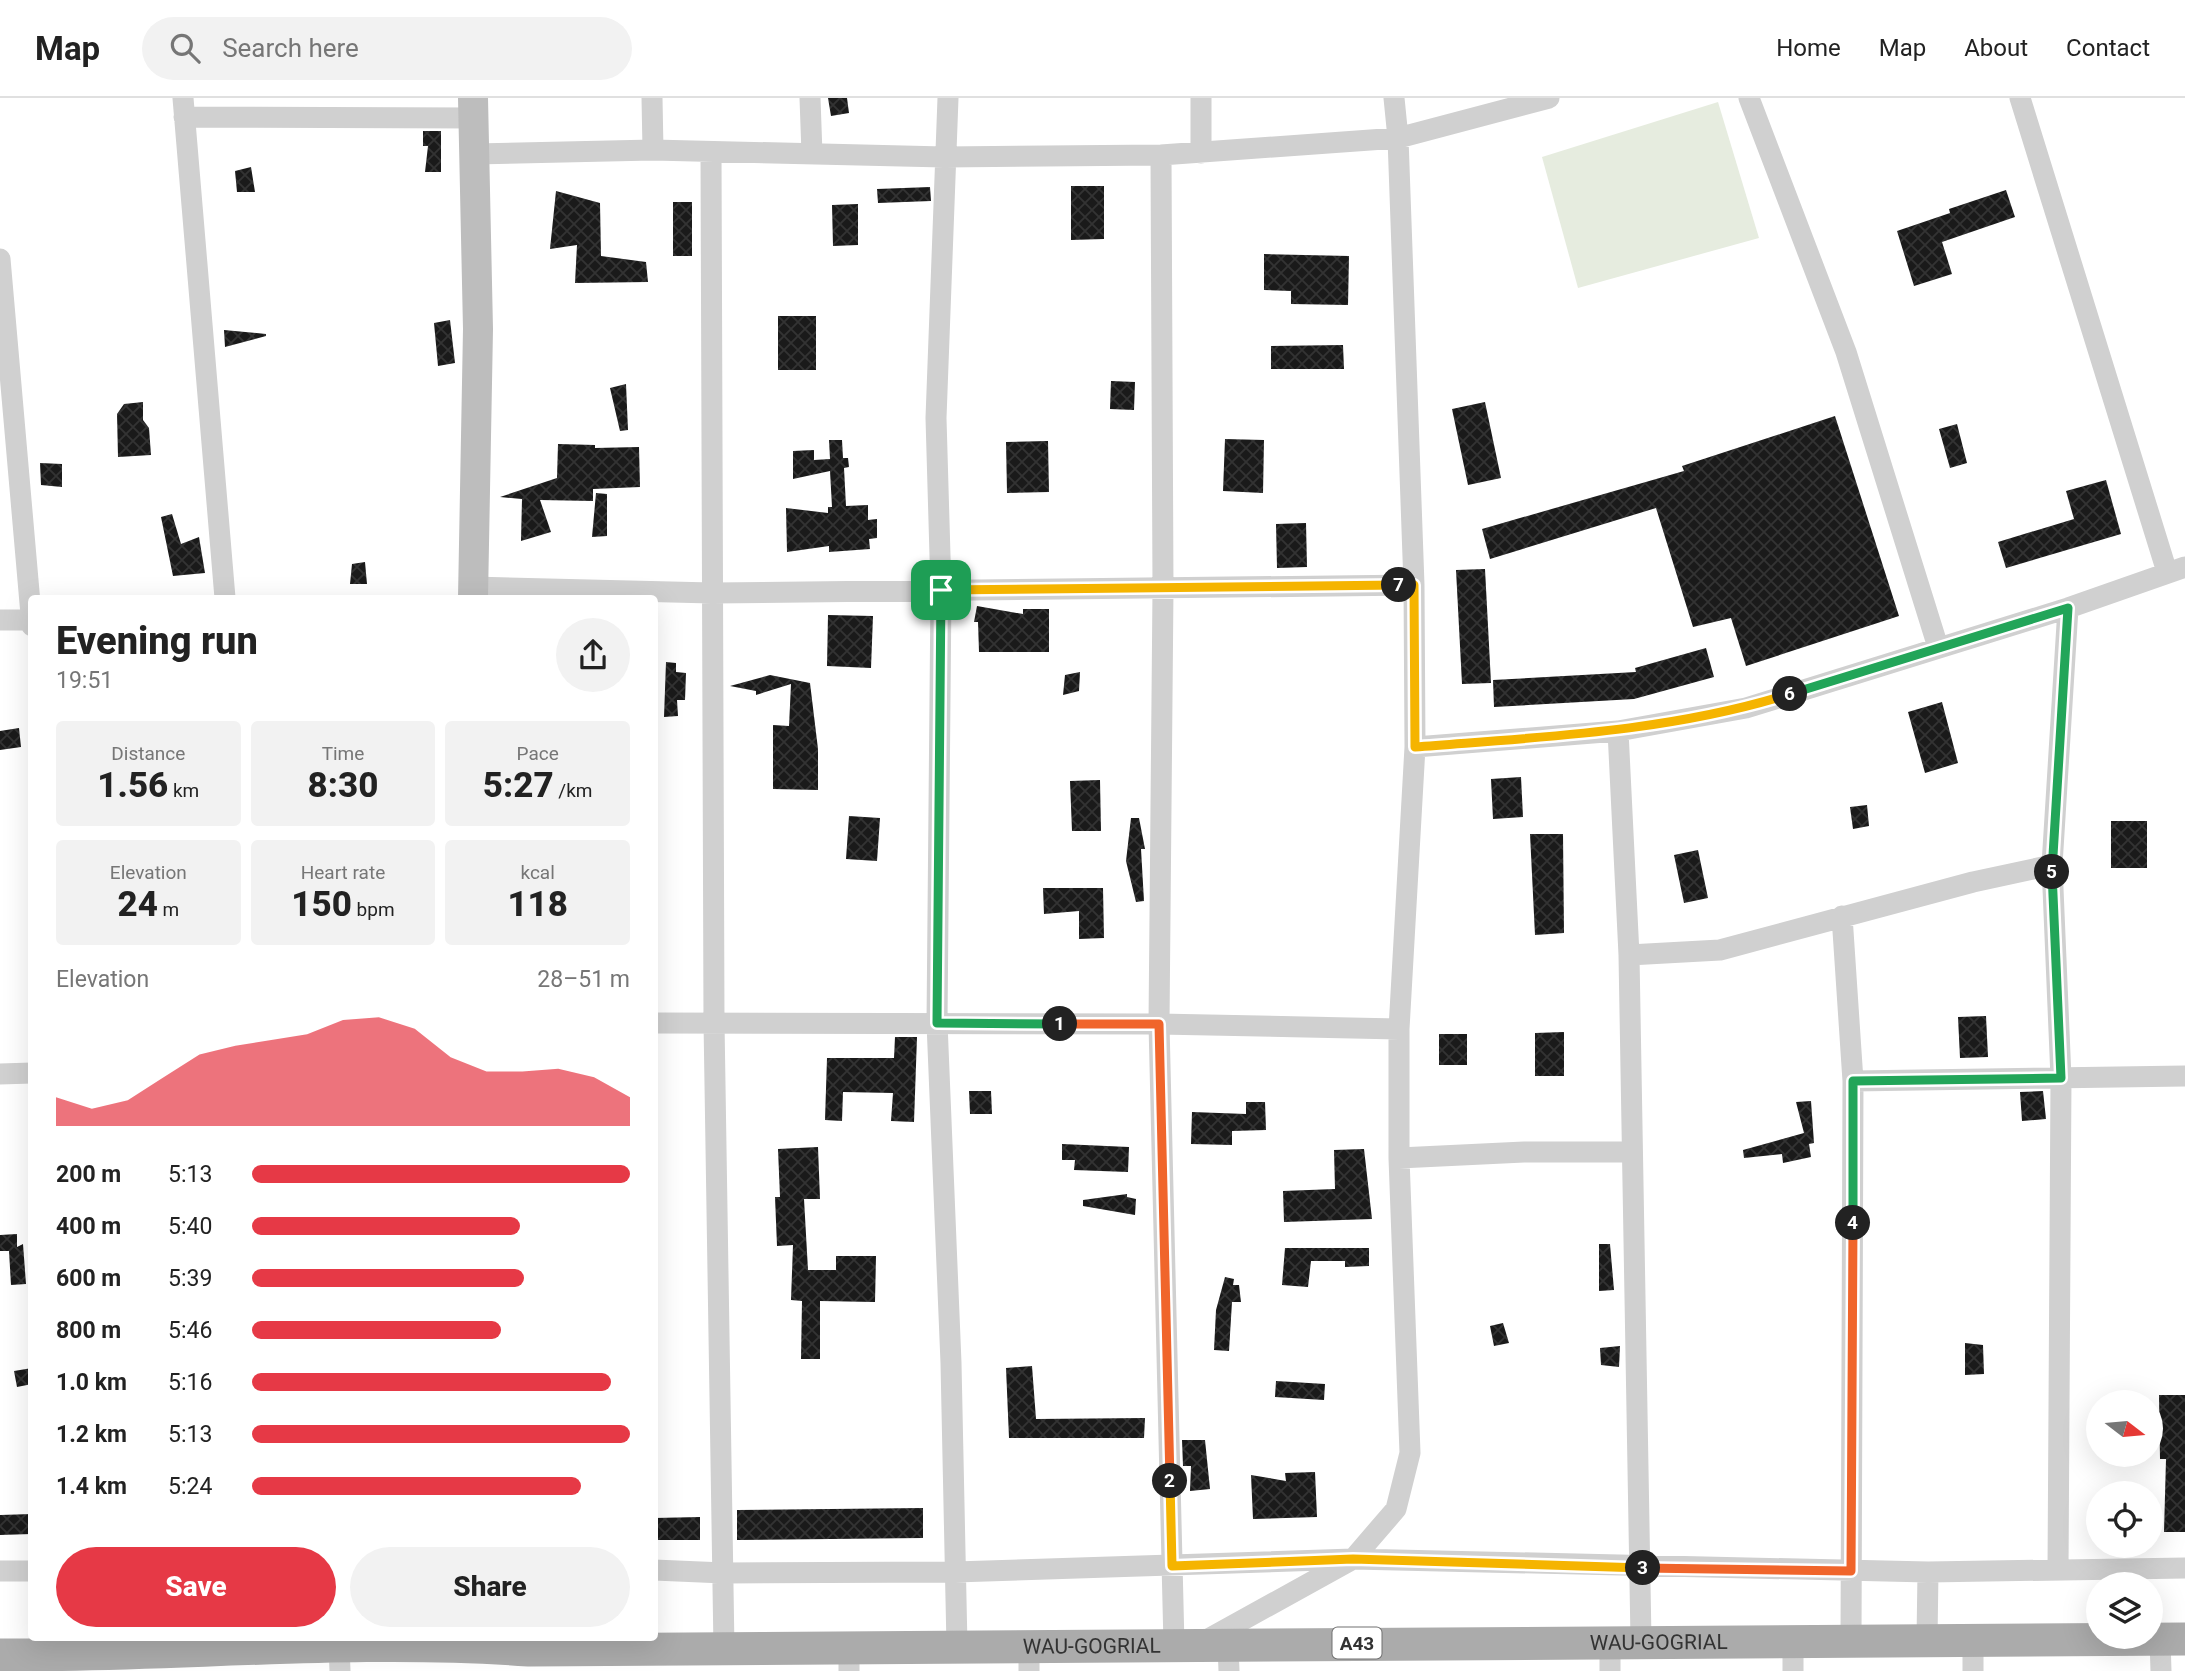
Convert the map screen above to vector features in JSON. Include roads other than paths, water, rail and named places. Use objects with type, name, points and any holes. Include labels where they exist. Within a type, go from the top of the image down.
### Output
[{"type":"main road","name":"WAU-GOGRIAL","points":[[0,1655],[114,1656],[345,1649],[490,1659],[529,1650],[724,1649],[849,1660],[957,1646],[1029,1659],[1207,1652],[1620,1651],[1793,1656],[1851,1640],[1973,1638],[2169,1650]]},
{"type":"street","points":[[652,98],[653,150]]},
{"type":"street","points":[[810,98],[812,154]]},
{"type":"street","points":[[948,98],[936,418],[941,590],[937,1023],[951,1363],[957,1646]]},
{"type":"street","points":[[1201,153],[1202,98]]},
{"type":"street","points":[[1161,155],[1163,589],[1159,1024],[1172,1566],[1207,1652],[1353,1559],[1396,1509],[1410,1453],[1399,1158],[1399,1029],[1415,747],[1414,585],[1398,138],[1394,98]]},
{"type":"street","points":[[474,155],[653,150],[944,158],[1201,153],[1398,138],[1549,98]]},
{"type":"street","points":[[1749,98],[1846,352],[1938,648]]},
{"type":"street","points":[[1415,747],[1618,731],[1746,708],[2068,608],[2176,570],[2020,98]]},
{"type":"street","points":[[225,595],[184,107],[473,108],[478,329],[473,593],[1414,585]]},
{"type":"street","points":[[711,152],[714,1022],[724,1649]]},
{"type":"street","points":[[0,259],[29,595]]},
{"type":"street","points":[[2058,1570],[2061,1078],[2052,865],[2068,608]]},
{"type":"street","points":[[0,620],[28,620]]},
{"type":"street","points":[[1618,731],[1629,956],[1639,1567],[1620,1651]]},
{"type":"street","points":[[1629,956],[1720,950],[1842,916],[2052,865]]},
{"type":"street","points":[[1842,916],[1853,1081],[1851,1640]]},
{"type":"street","points":[[658,1023],[1159,1024],[1399,1029]]},
{"type":"street","points":[[0,1074],[28,1073]]},
{"type":"street","points":[[1853,1081],[2185,1076]]},
{"type":"street","points":[[1399,1158],[1524,1152],[1632,1152]]},
{"type":"street","points":[[658,1570],[724,1573],[955,1572],[1353,1559],[1928,1572],[2185,1568]]},
{"type":"street","points":[[0,1571],[28,1571]]},
{"type":"street","points":[[1927,1639],[1928,1572]]},
{"type":"street","points":[[1973,1638],[1973,1671]]}]
